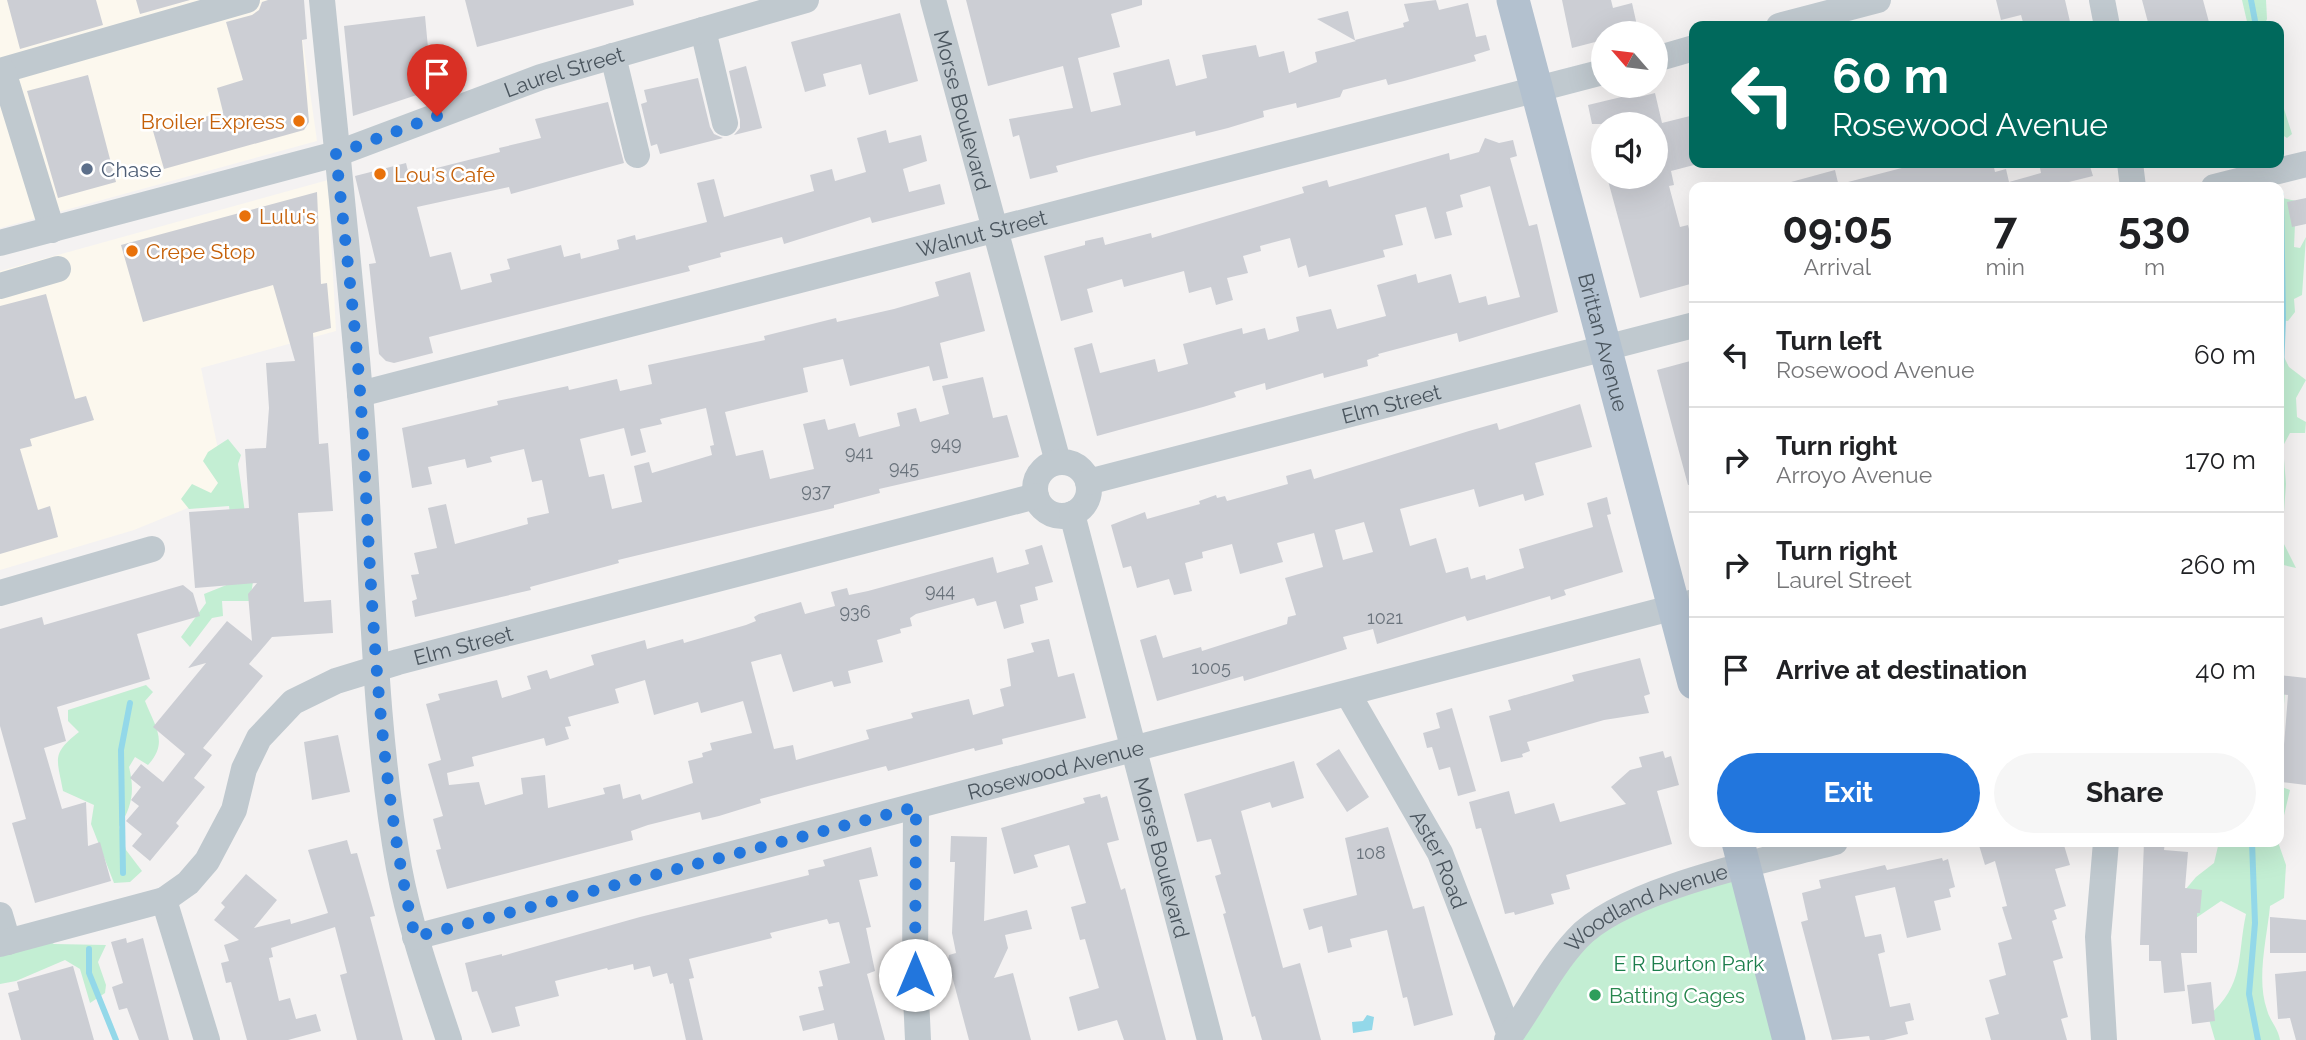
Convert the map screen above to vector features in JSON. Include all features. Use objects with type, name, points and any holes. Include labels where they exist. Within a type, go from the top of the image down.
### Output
[{"type":"main road","name":"Brittan Avenue","points":[[1513,0],[1606,348],[1684,605],[1689,644]]},
{"type":"main road","points":[[1741,854],[1789,1040]]},
{"type":"street","points":[[52,230],[1,71],[247,0]]},
{"type":"street","points":[[322,0],[360,394],[377,667],[395,841],[415,937],[449,1040]]},
{"type":"street","name":"Laurel Street","points":[[1,239],[52,230],[336,154],[541,77],[806,0]]},
{"type":"street","name":"Morse Boulevard","points":[[933,0],[1058,462]]},
{"type":"street","points":[[1798,21],[1878,0]]},
{"type":"street","points":[[2102,0],[2106,21]]},
{"type":"street","points":[[704,30],[725,123]]},
{"type":"street","points":[[1668,56],[1689,49]]},
{"type":"street","points":[[613,56],[636,155]]},
{"type":"street","name":"Walnut Street","points":[[360,394],[1591,75]]},
{"type":"street","points":[[2234,182],[2306,164]]},
{"type":"street","points":[[0,286],[58,268]]},
{"type":"street","name":"Elm Street","points":[[1088,482],[1689,326]]},
{"type":"street","points":[[1058,462],[1077,466],[1088,482],[1086,501],[1072,514],[1054,514],[1040,504],[1036,496],[1035,487],[1042,470],[1058,462]]},
{"type":"street","name":"Elm Street","points":[[4,943],[164,900],[188,883],[206,861],[234,810],[244,769],[259,738],[293,702],[336,681],[377,667],[1036,496]]},
{"type":"street","name":"Morse Boulevard","points":[[1072,514],[1210,1040]]},
{"type":"street","points":[[0,593],[152,549]]},
{"type":"street","name":"Rosewood Avenue","points":[[415,937],[1684,605]]},
{"type":"street","name":"Aster Road","points":[[1348,694],[1424,820],[1440,853],[1508,1038]]},
{"type":"street","points":[[916,807],[915,975],[918,1040]]},
{"type":"street","name":"Woodland Avenue","points":[[1508,1038],[1562,957],[1595,923],[1614,910],[1651,896],[1741,854],[1796,847]]},
{"type":"street","points":[[2104,1040],[2098,937],[2106,847]]},
{"type":"street","points":[[164,900],[206,1040]]},
{"type":"street","points":[[0,915],[4,943]]},
{"type":"shaded area","points":[[0,0],[297,0],[317,141],[0,228]]},
{"type":"shaded area","points":[[328,180],[336,331],[201,368],[227,492],[134,530],[0,570],[0,271]]},
{"type":"green space","points":[[2242,0],[2266,0],[2266,21],[2247,21]]},
{"type":"green space","points":[[2284,109],[2292,134],[2287,138],[2284,136]]},
{"type":"green space","points":[[2284,198],[2296,201],[2294,247],[2300,248],[2306,237],[2302,295],[2294,299],[2295,312],[2288,321],[2284,321]]},
{"type":"green space","points":[[2284,357],[2289,367],[2306,380],[2296,398],[2297,417],[2306,422],[2305,433],[2290,433],[2284,444]]},
{"type":"green space","points":[[228,439],[241,455],[238,464],[254,575],[250,601],[222,601],[223,616],[212,618],[190,647],[181,637],[206,603],[204,594],[239,580],[229,506],[189,509],[181,499],[192,484],[211,493],[218,483],[203,461],[208,452]]},
{"type":"green space","points":[[2284,459],[2286,484],[2284,512]]},
{"type":"green space","points":[[2284,544],[2296,568],[2284,565]]},
{"type":"green space","points":[[146,685],[153,692],[145,701],[158,734],[158,749],[148,765],[135,757],[129,767],[131,798],[119,827],[126,850],[142,871],[130,882],[114,883],[91,824],[94,805],[63,791],[58,757],[64,746],[79,732],[68,721],[68,710]]},
{"type":"green space","points":[[2284,788],[2290,790],[2284,816]]},
{"type":"green space","points":[[2218,847],[2280,847],[2286,865],[2284,898],[2270,906],[2262,985],[2268,1014],[2280,1040],[2215,1040],[2208,1016],[2220,1004],[2234,981],[2246,914],[2221,901],[2193,920],[2175,902],[2196,877],[2214,863]]},
{"type":"green space","name":"E R Burton Park","points":[[1744,866],[1789,1040],[1507,1040],[1577,938]]},
{"type":"green space","points":[[44,938],[54,944],[106,945],[98,962],[106,985],[105,993],[90,1003],[80,969],[65,960],[16,981],[0,984],[0,951]]},
{"type":"water","points":[[1367,1015],[1374,1017],[1372,1030],[1353,1033],[1352,1022],[1363,1021]]},
{"type":"building","points":[[7,0],[96,0],[103,25],[20,49]]},
{"type":"building","points":[[136,0],[190,0],[140,14]]},
{"type":"building","points":[[304,0],[307,39],[302,40],[309,122],[304,130],[164,169],[153,131],[223,112],[217,88],[243,80],[226,22],[252,15],[259,10],[262,2]]},
{"type":"building","points":[[465,0],[633,0],[634,5],[477,47]]},
{"type":"building","points":[[966,0],[1142,0],[1142,5],[1111,14],[1120,47],[1078,58],[1091,112],[1121,105],[1113,73],[1169,59],[1176,86],[1207,78],[1202,55],[1256,45],[1259,57],[1284,51],[1289,73],[1317,62],[1315,52],[1356,41],[1317,19],[1348,11],[1355,40],[1404,27],[1403,23],[1409,21],[1404,4],[1436,0],[1439,10],[1468,3],[1476,37],[1486,35],[1490,50],[1474,55],[1476,61],[1388,85],[1386,79],[1343,90],[1340,97],[1297,108],[1296,103],[1263,111],[1264,117],[1228,128],[1196,136],[1195,131],[1090,157],[1056,166],[1058,172],[1030,179],[1019,135],[1013,137],[1009,119],[1073,108],[1063,66],[988,86]]},
{"type":"building","points":[[1562,0],[1611,0],[1613,8],[1632,3],[1636,21],[1591,21],[1591,43],[1572,48]]},
{"type":"building","points":[[1996,0],[2065,0],[2070,21],[2023,21],[2021,15],[2001,20]]},
{"type":"building","points":[[2142,0],[2203,0],[2209,21],[2148,21]]},
{"type":"building","points":[[900,13],[918,81],[869,95],[861,64],[823,74],[826,86],[805,92],[791,42]]},
{"type":"building","points":[[425,16],[432,90],[353,116],[344,26]]},
{"type":"building","points":[[746,66],[762,128],[734,135],[740,128],[740,120],[729,71]]},
{"type":"building","points":[[88,75],[116,182],[58,198],[27,91]]},
{"type":"building","points":[[698,78],[710,127],[714,134],[723,138],[660,154],[657,144],[651,146],[641,104],[647,102],[644,90]]},
{"type":"building","points":[[1617,98],[1656,98],[1659,112],[1591,112],[1591,119],[1588,105]]},
{"type":"building","points":[[608,102],[624,163],[511,194],[509,187],[417,207],[430,257],[451,252],[461,290],[492,282],[490,274],[510,269],[507,259],[561,245],[564,257],[580,253],[581,259],[619,249],[617,240],[635,235],[636,240],[707,222],[697,183],[714,179],[724,217],[814,191],[810,175],[832,169],[835,181],[866,172],[857,138],[886,130],[889,143],[921,135],[927,161],[903,169],[909,192],[940,184],[945,204],[872,223],[870,217],[784,244],[782,237],[720,253],[721,257],[688,266],[690,271],[429,337],[433,353],[394,363],[386,361],[379,354],[369,264],[376,263],[355,176],[406,163],[409,175],[500,152],[499,148],[541,138],[535,119]]},
{"type":"building","points":[[1689,116],[1689,166],[1671,171],[1674,185],[1669,186],[1680,227],[1688,225],[1689,229],[1689,284],[1640,298],[1610,189],[1668,189],[1668,122]]},
{"type":"building","points":[[1485,138],[1499,143],[1513,140],[1517,156],[1510,158],[1529,226],[1537,224],[1558,312],[1459,342],[1457,333],[1378,354],[1379,356],[1367,360],[1368,366],[1324,378],[1323,373],[1266,390],[1265,383],[1234,392],[1236,397],[1097,436],[1074,348],[1092,343],[1100,373],[1155,359],[1158,372],[1188,364],[1183,344],[1242,328],[1243,334],[1265,328],[1268,340],[1299,331],[1296,317],[1331,309],[1337,329],[1386,316],[1377,285],[1416,274],[1418,283],[1451,274],[1459,303],[1486,296],[1488,305],[1520,297],[1490,186],[1460,195],[1463,207],[1446,212],[1452,235],[1435,239],[1426,207],[1395,215],[1403,245],[1383,250],[1385,257],[1309,277],[1306,265],[1298,268],[1290,238],[1260,246],[1261,251],[1243,256],[1248,273],[1227,278],[1233,300],[1216,305],[1211,287],[1189,293],[1184,271],[1124,287],[1122,279],[1087,289],[1093,312],[1061,321],[1044,256],[1103,237],[1105,245],[1151,233],[1152,238],[1304,193],[1302,187],[1327,180],[1329,187],[1449,153],[1450,160],[1479,152]]},
{"type":"building","points":[[1902,168],[1994,168],[1995,172],[2006,169],[2009,182],[1848,182]]},
{"type":"building","points":[[2040,168],[2091,168],[2093,176],[2069,182],[2009,182],[2041,173]]},
{"type":"building","points":[[1835,170],[1838,182],[1791,182]]},
{"type":"building","points":[[317,192],[321,284],[327,283],[331,328],[313,333],[319,444],[328,443],[333,511],[298,513],[304,602],[331,600],[333,633],[272,637],[249,664],[263,676],[203,748],[212,755],[194,778],[205,787],[176,823],[179,826],[150,861],[132,846],[142,834],[126,821],[139,806],[131,800],[141,787],[130,778],[141,764],[163,782],[185,754],[153,727],[206,663],[188,668],[227,621],[252,641],[248,594],[257,583],[195,588],[189,512],[249,508],[245,449],[266,448],[269,408],[266,363],[295,361],[273,285],[143,322],[121,245]]},
{"type":"building","points":[[2306,198],[2306,224],[2292,227],[2287,202]]},
{"type":"building","points":[[970,272],[985,331],[940,343],[948,378],[933,381],[929,366],[850,386],[843,359],[803,368],[808,392],[725,412],[736,456],[763,450],[770,479],[814,469],[803,424],[825,419],[828,430],[855,423],[859,437],[900,426],[897,413],[916,408],[920,422],[949,414],[942,386],[983,377],[993,418],[1007,415],[1019,457],[879,489],[880,493],[834,505],[834,508],[618,560],[619,563],[530,587],[531,590],[415,617],[412,601],[417,599],[411,575],[419,574],[414,553],[437,548],[428,508],[446,504],[455,544],[528,524],[527,518],[549,513],[542,480],[532,482],[524,449],[490,457],[492,462],[467,468],[465,459],[428,467],[432,484],[412,488],[402,428],[498,405],[497,401],[568,386],[569,390],[617,379],[620,391],[652,384],[648,365],[765,340],[764,336],[836,318],[837,322],[894,309],[939,296],[935,282]],"holes":[[[706,408],[714,445],[710,446],[712,455],[652,473],[649,462],[634,466],[642,502],[612,509],[604,474],[589,477],[580,439],[624,428],[631,456],[646,452],[640,429],[662,424],[660,419]]]},
{"type":"building","points":[[46,294],[75,399],[86,396],[94,420],[30,439],[32,446],[20,449],[38,510],[50,506],[58,537],[0,554],[0,306]]},
{"type":"building","points":[[1689,361],[1689,485],[1688,485],[1657,370]]},
{"type":"building","points":[[1580,404],[1592,447],[1535,463],[1544,495],[1525,501],[1523,494],[1479,507],[1474,489],[1400,509],[1410,546],[1436,538],[1446,573],[1468,567],[1471,579],[1485,575],[1486,580],[1524,568],[1519,549],[1593,527],[1587,503],[1607,497],[1611,514],[1607,515],[1623,572],[1564,590],[1566,595],[1551,600],[1550,596],[1467,621],[1465,616],[1377,644],[1373,629],[1343,637],[1347,649],[1244,681],[1243,676],[1157,701],[1140,640],[1156,635],[1163,658],[1201,647],[1202,651],[1287,624],[1288,617],[1296,615],[1285,578],[1323,567],[1314,533],[1277,543],[1283,562],[1240,574],[1232,544],[1202,552],[1203,558],[1185,563],[1192,591],[1174,595],[1169,579],[1137,588],[1131,566],[1123,568],[1111,525],[1145,512],[1147,519],[1200,504],[1199,501],[1216,495],[1217,498],[1225,496],[1227,501],[1288,484],[1286,476],[1311,469],[1314,479],[1497,423],[1499,430]],"holes":[[[1364,522],[1373,552],[1343,560],[1335,530]]]},
{"type":"building","points":[[1042,545],[1053,582],[1035,587],[1038,600],[1020,605],[1024,623],[1004,629],[996,601],[977,606],[974,598],[916,614],[910,618],[912,626],[900,629],[901,633],[877,640],[883,662],[848,671],[851,683],[834,687],[832,681],[793,692],[781,654],[751,662],[774,749],[793,745],[796,760],[869,739],[866,730],[913,718],[911,713],[969,699],[973,715],[1004,706],[1000,689],[1011,686],[1007,659],[1034,652],[1031,643],[1049,639],[1058,677],[1074,673],[1086,718],[1002,739],[1003,744],[975,751],[974,748],[888,771],[886,766],[808,786],[760,799],[761,803],[719,816],[702,820],[700,812],[648,825],[631,831],[633,840],[447,889],[436,850],[441,849],[433,819],[443,816],[428,764],[441,760],[426,704],[440,700],[438,694],[497,680],[502,698],[531,689],[527,676],[547,670],[550,679],[594,665],[591,655],[645,640],[647,649],[683,639],[684,643],[746,625],[756,621],[754,617],[759,614],[801,602],[805,614],[835,606],[831,592],[847,588],[849,595],[868,591],[993,557],[997,573],[1029,564],[1025,550]],"holes":[[[645,680],[654,715],[698,702],[701,713],[743,701],[752,733],[710,743],[712,750],[702,753],[703,757],[688,761],[693,783],[642,800],[640,794],[623,799],[620,784],[603,788],[605,794],[548,808],[545,775],[521,778],[523,794],[485,805],[479,782],[449,785],[447,773],[474,766],[472,757],[544,738],[546,746],[569,739],[565,727],[571,726],[568,717],[619,703],[615,689]]]},
{"type":"building","points":[[183,585],[193,593],[200,616],[137,634],[150,679],[57,707],[66,741],[44,748],[62,809],[86,802],[88,846],[100,842],[111,881],[35,903],[12,823],[26,819],[0,726],[0,629],[42,617],[44,625]]},
{"type":"building","points":[[1640,658],[1650,694],[1644,696],[1649,713],[1604,720],[1527,742],[1530,751],[1522,754],[1523,757],[1501,762],[1489,716],[1511,710],[1508,700],[1574,681],[1572,675]]},
{"type":"building","points":[[2284,676],[2306,678],[2306,785],[2284,782],[2288,695],[2284,695]]},
{"type":"building","points":[[1452,708],[1476,791],[1458,796],[1450,767],[1439,770],[1432,747],[1427,748],[1423,733],[1440,728],[1436,713]]},
{"type":"building","points":[[338,735],[350,792],[312,800],[304,742]]},
{"type":"building","points":[[1339,749],[1369,797],[1347,812],[1316,764]]},
{"type":"building","points":[[1663,751],[1665,758],[1671,756],[1679,785],[1657,791],[1672,844],[1566,875],[1570,889],[1551,894],[1554,904],[1515,915],[1514,912],[1505,914],[1481,828],[1476,829],[1469,802],[1509,791],[1515,814],[1554,803],[1560,822],[1626,804],[1611,787],[1630,770],[1642,767],[1639,757]]},
{"type":"building","points":[[1294,761],[1304,798],[1272,808],[1270,802],[1241,811],[1283,968],[1300,963],[1321,1040],[1262,1040],[1255,1016],[1252,1017],[1223,914],[1226,913],[1215,876],[1221,874],[1211,839],[1197,842],[1184,794]]},
{"type":"building","points":[[1100,794],[1101,798],[1107,796],[1119,840],[1107,843],[1121,890],[1125,888],[1166,1040],[1124,1040],[1117,1020],[1078,1031],[1069,997],[1099,988],[1085,939],[1080,940],[1071,907],[1086,903],[1069,845],[1034,855],[1038,867],[1014,874],[1001,828],[1085,803],[1083,798]]},
{"type":"building","points":[[1388,827],[1413,909],[1424,906],[1453,1015],[1414,1026],[1407,997],[1403,998],[1387,930],[1350,939],[1352,947],[1328,953],[1322,926],[1309,930],[1303,909],[1357,895],[1345,838]]},
{"type":"building","points":[[951,836],[987,837],[984,921],[1027,910],[1032,929],[1005,935],[1008,948],[994,978],[1013,973],[1031,1040],[969,1040],[948,961],[949,955],[956,953],[952,933],[955,862],[950,862]]},
{"type":"building","points":[[347,840],[351,854],[357,853],[375,916],[370,917],[403,1040],[357,1040],[340,975],[347,973],[335,927],[271,948],[273,957],[269,958],[279,1001],[290,998],[296,1019],[316,1014],[321,1031],[288,1040],[247,1040],[231,982],[226,983],[221,963],[229,961],[224,945],[239,940],[214,920],[225,907],[221,903],[246,874],[277,900],[254,928],[290,919],[291,924],[328,913],[308,850]]},
{"type":"building","points":[[871,847],[878,876],[859,880],[871,927],[866,928],[875,971],[867,974],[885,1040],[838,1040],[834,1023],[803,1031],[799,1016],[824,1010],[818,987],[823,986],[819,971],[850,963],[839,922],[829,924],[827,919],[770,933],[772,938],[689,959],[694,978],[689,979],[703,1040],[686,1040],[673,983],[670,984],[667,973],[653,977],[650,966],[634,970],[633,964],[608,970],[607,968],[555,981],[559,996],[515,1007],[520,1026],[492,1033],[477,991],[472,992],[465,963],[502,956],[640,917],[809,875],[808,870],[825,866],[823,860]]},
{"type":"building","points":[[1980,847],[2065,847],[2070,865],[2055,869],[2066,906],[2054,910],[2057,919],[2052,921],[2063,958],[2053,961],[2068,1017],[2061,1019],[2067,1040],[1991,1040],[1985,1018],[1999,1014],[1989,980],[2006,975],[1998,943],[2012,939],[2002,907],[2007,906],[1995,861],[1985,865]]},
{"type":"building","points":[[2144,847],[2164,847],[2164,850],[2188,852],[2185,888],[2202,890],[2200,913],[2197,913],[2197,953],[2181,953],[2185,991],[2164,993],[2161,961],[2149,961],[2149,945],[2140,945]]},
{"type":"building","points":[[1942,858],[1943,861],[1948,859],[1955,887],[1949,889],[1951,897],[1934,901],[1941,930],[1907,938],[1895,887],[1855,896],[1865,937],[1881,934],[1885,952],[1878,954],[1890,1007],[1910,1003],[1914,1020],[1905,1022],[1908,1034],[1884,1040],[1870,1040],[1869,1036],[1832,1040],[1801,922],[1808,920],[1802,893],[1821,888],[1819,880],[1885,865],[1887,870]]},
{"type":"building","points":[[2270,917],[2306,920],[2306,953],[2270,953]]},
{"type":"building","points":[[126,938],[127,943],[143,938],[169,1040],[139,1040],[127,1008],[119,1010],[112,987],[123,983],[111,942]]},
{"type":"building","points":[[73,966],[94,1040],[21,1040],[8,993],[19,990],[17,982]]},
{"type":"building","points":[[2306,971],[2306,1040],[2296,1040],[2290,1018],[2278,1019],[2275,974]]},
{"type":"building","points":[[2211,982],[2215,1021],[2192,1024],[2187,985]]},
{"type":"waterway","points":[[2251,0],[2255,21]]},
{"type":"waterway","points":[[123,873],[121,750],[130,703]]},
{"type":"waterway","points":[[2252,847],[2255,923],[2249,994],[2258,1040]]},
{"type":"waterway","points":[[89,949],[89,973],[116,1040]]},
{"type":"place","name":"Broiler Express","points":[[299,121]]},
{"type":"place","name":"Chase","points":[[87,169]]},
{"type":"place","name":"Lou's Cafe","points":[[380,174]]},
{"type":"place","name":"Lulu's","points":[[245,216]]},
{"type":"place","name":"Crepe Stop","points":[[132,251]]},
{"type":"place","name":"Batting Cages","points":[[1595,995]]},
{"type":"route","points":[[437,116],[336,154],[360,394],[379,696],[399,868],[415,937],[916,807],[915,975]]}]
